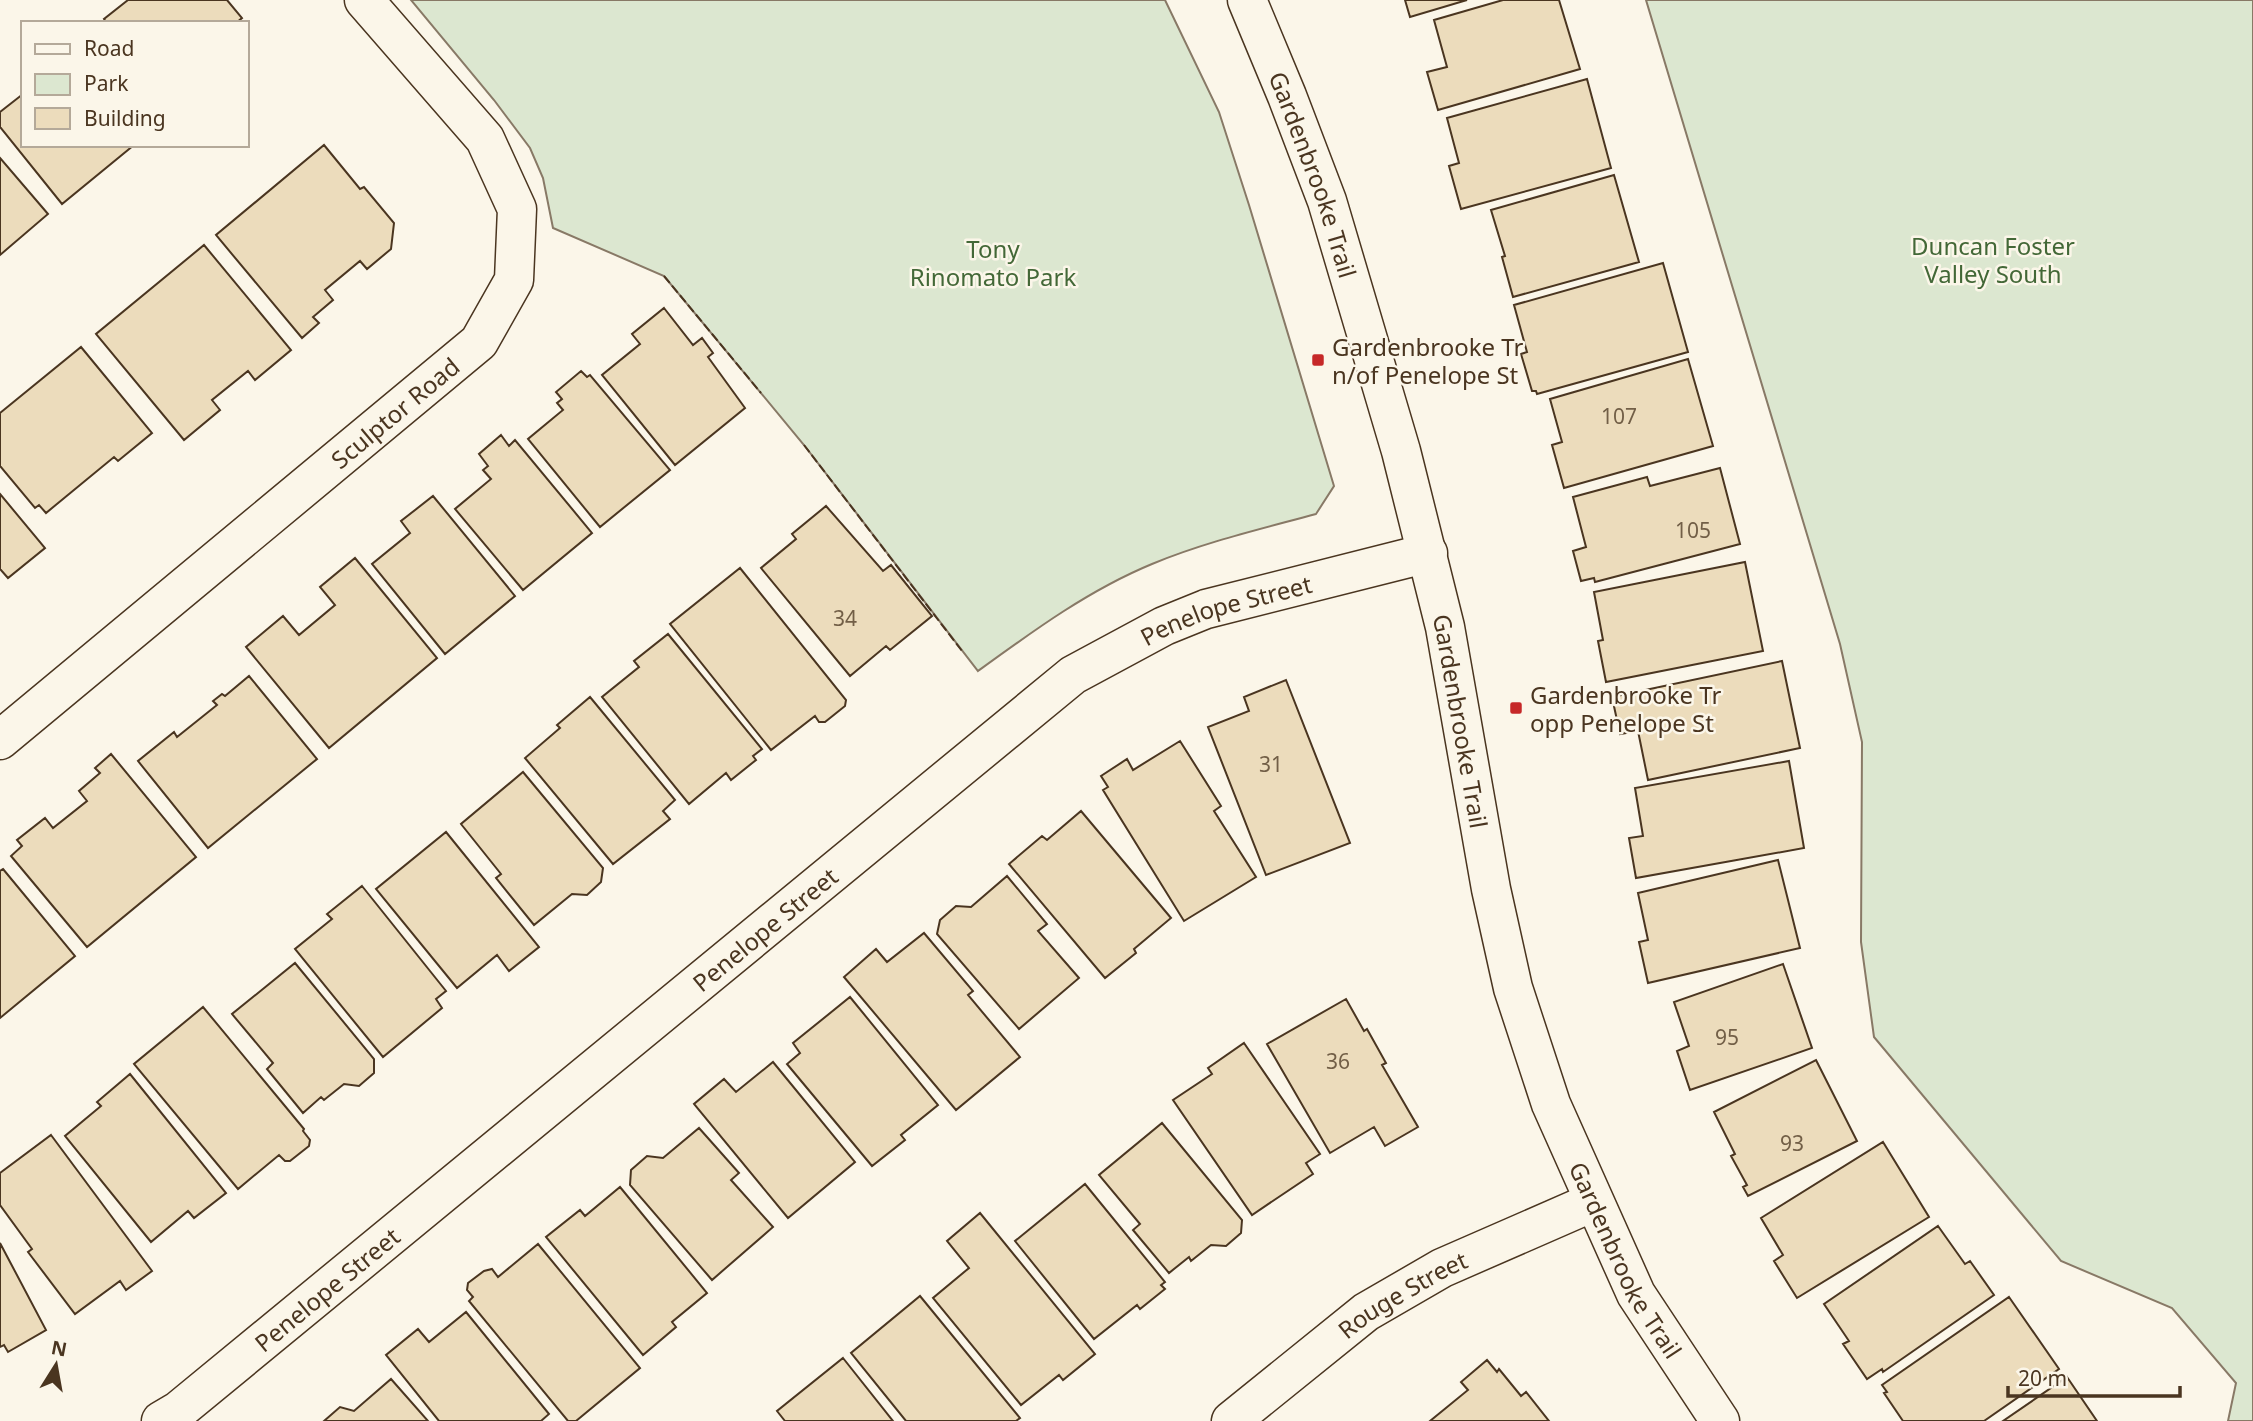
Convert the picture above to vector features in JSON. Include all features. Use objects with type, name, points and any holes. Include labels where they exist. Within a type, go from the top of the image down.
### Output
[{"type":"street","name":"Sculptor Road","points":[[0,740],[479,342],[514,280],[517,209],[485,139],[364,0]]},
{"type":"street","name":"Gardenbrooke Trail","points":[[1247,0],[1327,201],[1378,369],[1445,626],[1491,889],[1513,988],[1551,1104],[1636,1294],[1720,1421]]},
{"type":"street","name":"Penelope Street","points":[[161,1421],[188,1402],[1073,675],[1164,626],[1206,609],[1428,553]]},
{"type":"street","name":"Rouge Street","points":[[1231,1421],[1366,1312],[1442,1268],[1593,1202]]},
{"type":"green space","name":"Tony Rinomato Park","points":[[411,0],[1165,0],[1219,112],[1334,486],[1316,514],[1192,549],[1129,574],[1062,612],[978,671],[804,445],[664,276],[553,228],[543,178],[530,148]]},
{"type":"green space","name":"Duncan Foster Valley South","points":[[1646,0],[2253,0],[2253,1421],[2228,1421],[2236,1383],[2172,1308],[2061,1261],[1874,1037],[1861,942],[1862,742],[1840,644]]},
{"type":"building","points":[[128,0],[227,0],[242,18],[238,21],[104,19]]},
{"type":"building","points":[[1405,0],[1467,0],[1410,17]]},
{"type":"building","points":[[1503,0],[1559,0],[1580,69],[1438,110],[1427,72],[1447,67],[1434,20]]},
{"type":"building","points":[[1587,79],[1611,168],[1461,209],[1449,166],[1459,163],[1447,118]]},
{"type":"building","points":[[21,96],[21,147],[132,147],[62,204],[0,127],[0,112]]},
{"type":"building","points":[[324,145],[360,189],[364,187],[394,223],[391,249],[367,269],[360,261],[325,290],[333,300],[313,317],[319,323],[302,338],[216,235]]},
{"type":"building","points":[[0,158],[48,214],[0,255]]},
{"type":"building","points":[[1614,175],[1639,262],[1513,297],[1502,257],[1505,256],[1491,210]]},
{"type":"building","points":[[204,245],[291,350],[255,380],[248,371],[212,400],[220,410],[184,440],[96,334]]},
{"type":"building","points":[[1663,263],[1688,352],[1537,394],[1532,391],[1521,354],[1527,352],[1514,305]]},
{"type":"building","points":[[664,308],[693,345],[702,338],[713,353],[708,357],[745,408],[675,465],[602,375],[640,344],[632,334]]},
{"type":"building","points":[[81,347],[152,433],[118,461],[114,457],[46,513],[39,505],[35,508],[0,466],[0,413]]},
{"type":"building","points":[[1688,359],[1713,446],[1564,488],[1552,445],[1562,442],[1550,399]]},
{"type":"building","points":[[581,371],[587,377],[590,375],[670,470],[600,527],[528,439],[563,410],[557,403],[562,399],[556,392]]},
{"type":"building","points":[[501,435],[509,446],[515,440],[592,533],[523,590],[455,509],[491,479],[483,470],[488,466],[479,454]]},
{"type":"building","points":[[1720,468],[1740,544],[1595,582],[1594,578],[1581,581],[1573,551],[1586,547],[1573,497],[1647,477],[1650,486]]},
{"type":"building","points":[[0,494],[45,548],[8,578],[0,569]]},
{"type":"building","points":[[433,496],[515,596],[445,654],[372,564],[410,533],[401,521]]},
{"type":"building","points":[[826,506],[883,571],[891,565],[932,616],[890,650],[886,646],[850,676],[761,568],[796,539],[792,534]]},
{"type":"building","points":[[355,558],[437,658],[329,748],[246,647],[283,616],[299,635],[335,605],[320,587]]},
{"type":"building","points":[[1745,562],[1763,651],[1606,682],[1598,641],[1603,640],[1594,592]]},
{"type":"building","points":[[740,568],[846,700],[845,706],[825,722],[819,722],[815,716],[771,750],[670,624]]},
{"type":"building","points":[[668,634],[762,749],[753,756],[756,760],[731,780],[726,773],[689,804],[602,697],[639,667],[634,661]]},
{"type":"building","points":[[1782,661],[1800,748],[1648,780],[1638,731],[1620,734],[1612,697]]},
{"type":"building","points":[[249,676],[317,759],[208,848],[138,761],[174,732],[177,737],[217,705],[213,701],[222,694],[225,696]]},
{"type":"building","points":[[1286,680],[1350,843],[1266,875],[1208,727],[1249,711],[1244,697]]},
{"type":"building","points":[[590,697],[675,800],[663,811],[670,819],[613,864],[525,758],[560,728],[557,725]]},
{"type":"building","points":[[1180,741],[1221,806],[1214,811],[1256,877],[1184,921],[1103,790],[1108,787],[1101,776],[1127,759],[1133,770]]},
{"type":"building","points":[[111,754],[196,857],[87,947],[11,856],[22,846],[17,840],[45,818],[53,828],[87,801],[79,791],[100,773],[95,768]]},
{"type":"building","points":[[1789,761],[1804,848],[1636,878],[1629,838],[1643,836],[1635,788]]},
{"type":"building","points":[[523,772],[603,868],[601,882],[587,895],[572,894],[534,925],[496,878],[501,874],[461,824]]},
{"type":"building","points":[[1081,811],[1171,918],[1134,949],[1136,953],[1105,978],[1009,864],[1042,836],[1047,840]]},
{"type":"building","points":[[446,832],[539,947],[509,971],[497,955],[457,988],[376,889]]},
{"type":"building","points":[[1778,860],[1800,948],[1648,983],[1639,942],[1648,940],[1638,893]]},
{"type":"building","points":[[3,869],[75,956],[0,1018],[0,871]]},
{"type":"building","points":[[1007,876],[1047,924],[1038,931],[1079,978],[1019,1029],[937,934],[940,920],[956,906],[971,907]]},
{"type":"building","points":[[362,886],[446,991],[436,999],[442,1008],[383,1057],[295,949],[332,919],[327,914]]},
{"type":"building","points":[[924,933],[973,991],[968,995],[1020,1057],[956,1110],[844,977],[876,949],[887,962]]},
{"type":"building","points":[[295,963],[374,1059],[374,1073],[359,1086],[344,1084],[324,1100],[321,1097],[303,1113],[267,1069],[273,1063],[232,1014]]},
{"type":"building","points":[[1783,964],[1812,1048],[1690,1090],[1677,1051],[1689,1046],[1674,1002]]},
{"type":"building","points":[[850,997],[938,1105],[901,1135],[905,1140],[872,1166],[787,1064],[800,1053],[793,1043]]},
{"type":"building","points":[[1346,999],[1364,1031],[1367,1029],[1386,1063],[1382,1065],[1418,1127],[1385,1146],[1374,1127],[1330,1153],[1267,1044]]},
{"type":"building","points":[[203,1007],[304,1129],[310,1140],[309,1146],[290,1161],[285,1161],[279,1155],[238,1189],[134,1064]]},
{"type":"building","points":[[1244,1043],[1320,1154],[1306,1163],[1313,1174],[1252,1215],[1173,1100],[1212,1074],[1208,1068]]},
{"type":"building","points":[[1816,1060],[1857,1141],[1748,1196],[1743,1187],[1747,1185],[1731,1156],[1735,1154],[1714,1112]]},
{"type":"building","points":[[773,1062],[855,1162],[788,1218],[694,1104],[724,1079],[736,1092]]},
{"type":"building","points":[[130,1074],[226,1193],[194,1218],[188,1211],[151,1242],[65,1136],[101,1106],[97,1102]]},
{"type":"building","points":[[1162,1123],[1242,1220],[1241,1233],[1226,1246],[1211,1245],[1191,1261],[1189,1257],[1169,1273],[1133,1230],[1140,1224],[1099,1175]]},
{"type":"building","points":[[699,1128],[739,1173],[731,1180],[773,1227],[712,1280],[630,1185],[631,1170],[647,1156],[663,1158]]},
{"type":"building","points":[[51,1135],[152,1271],[126,1290],[120,1281],[75,1314],[28,1252],[32,1249],[0,1205],[0,1173]]},
{"type":"building","points":[[1883,1142],[1929,1217],[1797,1298],[1774,1261],[1783,1255],[1761,1218]]},
{"type":"building","points":[[1085,1184],[1165,1282],[1161,1285],[1165,1289],[1140,1309],[1137,1305],[1094,1339],[1015,1241]]},
{"type":"building","points":[[620,1187],[707,1293],[672,1322],[676,1327],[643,1355],[546,1237],[580,1210],[585,1216]]},
{"type":"building","points":[[980,1213],[1095,1354],[1063,1380],[1059,1375],[1021,1405],[933,1298],[969,1268],[947,1241]]},
{"type":"building","points":[[1938,1226],[1965,1264],[1970,1261],[1994,1295],[1883,1372],[1882,1369],[1867,1379],[1843,1344],[1849,1341],[1824,1304]]},
{"type":"building","points":[[0,1243],[46,1330],[8,1352],[4,1345],[0,1347]]},
{"type":"building","points":[[538,1244],[640,1368],[576,1421],[568,1421],[469,1301],[473,1297],[467,1290],[468,1283],[484,1271],[492,1269],[498,1277]]},
{"type":"building","points":[[920,1296],[1020,1418],[1016,1421],[906,1421],[851,1353]]},
{"type":"building","points":[[2009,1297],[2059,1369],[1984,1421],[1903,1421],[1884,1393],[1887,1392],[1882,1385]]},
{"type":"building","points":[[466,1312],[549,1414],[541,1421],[439,1421],[386,1355],[418,1329],[429,1342]]},
{"type":"building","points":[[843,1358],[893,1421],[785,1421],[777,1411]]},
{"type":"building","points":[[1487,1360],[1497,1372],[1499,1369],[1521,1396],[1526,1392],[1549,1421],[1430,1421],[1468,1390],[1461,1382]]},
{"type":"building","points":[[2067,1377],[2097,1421],[2003,1421]]},
{"type":"building","points":[[391,1379],[428,1421],[324,1421],[340,1407],[354,1411]]},
{"type":"fence","points":[[664,276],[761,393]]},
{"type":"fence","points":[[804,445],[962,651]]},
{"type":"place","name":"Gardenbrooke Tr n/of Penelope St","points":[[1318,360]]},
{"type":"place","name":"Gardenbrooke Tr opp Penelope St","points":[[1516,708]]}]
